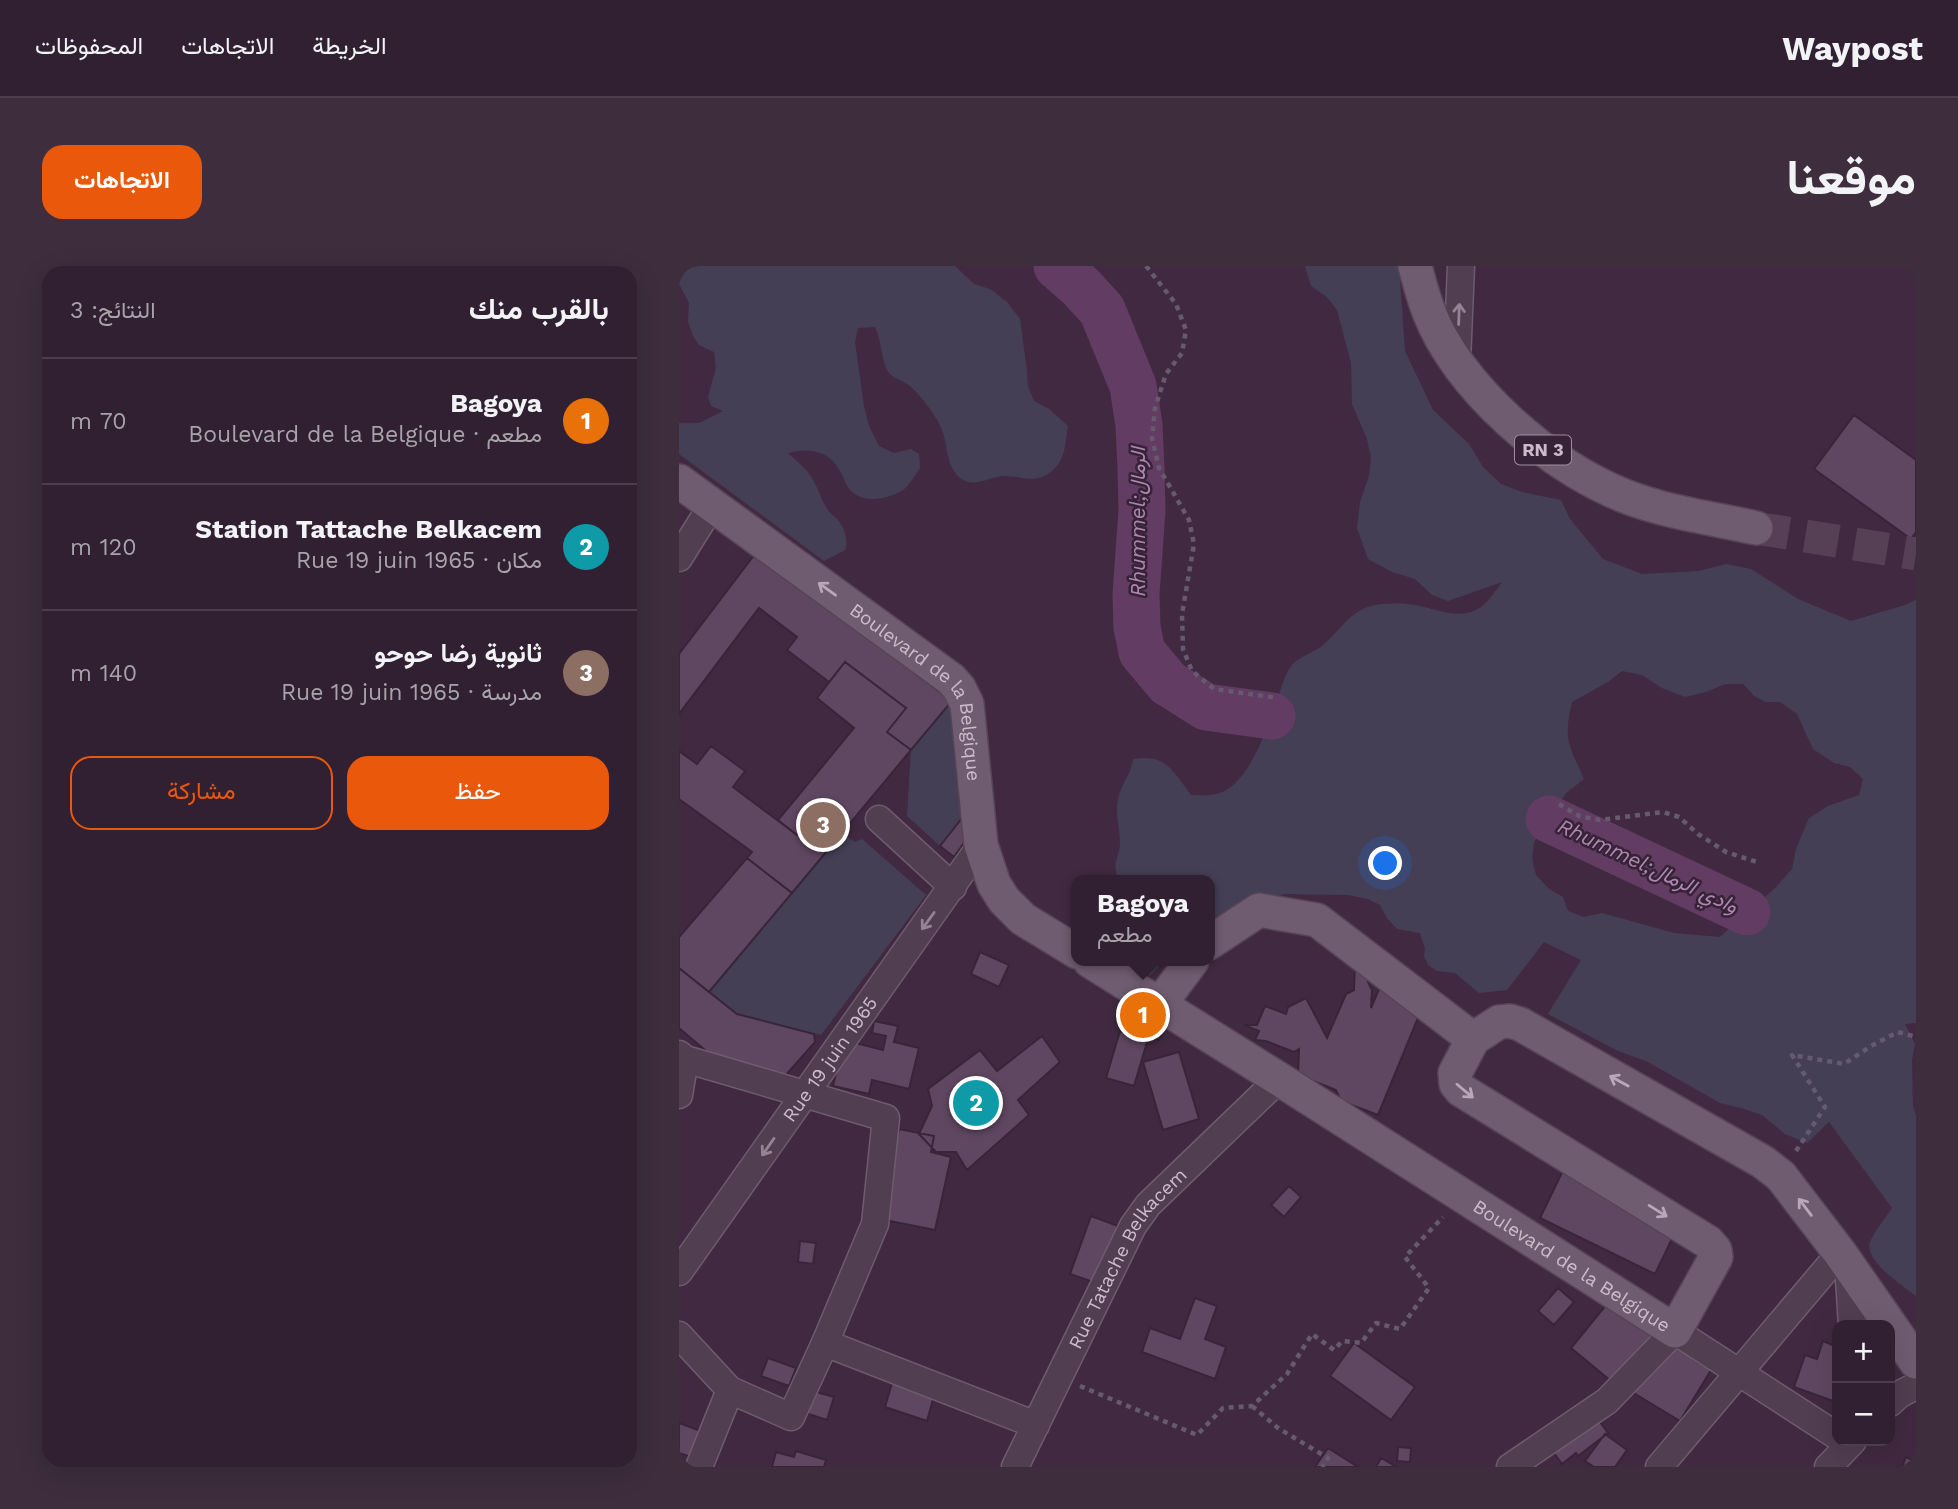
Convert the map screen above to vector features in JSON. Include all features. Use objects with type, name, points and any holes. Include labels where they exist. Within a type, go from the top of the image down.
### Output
[{"type":"main road","name":"RN 3","points":[[1415,266],[1429,312],[1457,361],[1485,396],[1545,452],[1573,470],[1623,495],[1654,506],[1756,528]]},
{"type":"main road","name":"Boulevard de la Belgique","points":[[679,481],[951,679],[959,688],[967,704],[981,845],[993,884],[1023,919],[1071,949]]},
{"type":"main road","points":[[1215,939],[1259,910],[1317,920],[1473,1039],[1499,1022],[1520,1024],[1763,1162],[1781,1176],[1844,1259],[1916,1362]]},
{"type":"main road","name":"Boulevard de la Belgique","points":[[1098,966],[1675,1331],[1716,1258],[1715,1250],[1708,1242],[1461,1090],[1454,1073],[1473,1039]]},
{"type":"main road","points":[[1155,1001],[1187,966]]},
{"type":"street","points":[[1457,361],[1461,266]]},
{"type":"street","points":[[679,558],[712,505]]},
{"type":"street","points":[[879,819],[953,887]]},
{"type":"street","name":"Rue 19 juin 1965","points":[[679,1272],[981,845]]},
{"type":"street","points":[[679,1095],[682,1057],[886,1118],[875,1224],[791,1417],[730,1390],[679,1335]]},
{"type":"street","name":"Rue Tatache Belkacem","points":[[1015,1467],[1133,1226],[1148,1205],[1279,1079]]},
{"type":"street","points":[[1844,1259],[1851,1320]]},
{"type":"street","points":[[1659,1467],[1739,1373],[1844,1259]]},
{"type":"street","points":[[1510,1467],[1607,1401],[1675,1331],[1832,1431]]},
{"type":"street","points":[[825,1343],[1036,1425]]},
{"type":"street","points":[[1895,1398],[1916,1386]]},
{"type":"street","points":[[699,1467],[730,1390]]},
{"type":"street","points":[[1828,1467],[1842,1446]]},
{"type":"path","points":[[1146,266],[1176,304],[1186,330],[1182,353],[1166,374],[1155,408],[1152,438],[1159,468],[1189,520],[1194,544],[1182,614],[1183,649],[1192,671],[1214,689],[1278,698]]},
{"type":"path","points":[[1559,804],[1579,816],[1600,820],[1663,812],[1679,817],[1698,834],[1726,852],[1760,863]]},
{"type":"path","points":[[1781,1176],[1825,1107],[1793,1055],[1844,1064],[1898,1032],[1916,1037]]},
{"type":"path","points":[[1059,1377],[1197,1435],[1223,1408],[1252,1406],[1287,1374],[1312,1334],[1334,1350],[1342,1340],[1361,1343],[1376,1323],[1400,1329],[1429,1288],[1405,1257],[1463,1196]]},
{"type":"path","points":[[1252,1406],[1278,1427],[1328,1458],[1322,1467]]},
{"type":"shaded area","points":[[679,266],[955,266],[974,284],[990,289],[1007,302],[1020,319],[1028,387],[1034,401],[1049,409],[1068,426],[1060,461],[1053,470],[1040,478],[1002,476],[979,482],[962,479],[950,464],[943,431],[931,410],[911,387],[889,373],[875,327],[858,328],[855,342],[869,426],[879,446],[894,453],[911,449],[919,454],[920,468],[903,490],[884,498],[869,499],[851,491],[836,464],[825,455],[804,450],[788,453],[811,477],[827,509],[840,522],[845,534],[845,550],[824,561],[679,454],[679,423],[699,423],[723,411],[711,406],[708,397],[716,368],[714,352],[699,345],[693,336],[688,321],[689,303],[679,284]]},
{"type":"shaded area","points":[[1305,266],[1399,266],[1405,351],[1433,410],[1469,444],[1483,467],[1501,484],[1522,492],[1561,500],[1570,519],[1603,559],[1642,574],[1699,571],[1726,564],[1751,569],[1798,599],[1851,621],[1916,600],[1916,1023],[1905,1024],[1915,1044],[1912,1060],[1913,1106],[1916,1116],[1916,1296],[1878,1265],[1873,1257],[1870,1242],[1892,1208],[1829,1122],[1807,1143],[1785,1134],[1762,1115],[1720,1103],[1648,1062],[1616,1050],[1548,1014],[1581,960],[1544,942],[1507,990],[1479,993],[1455,973],[1437,971],[1428,965],[1420,933],[1397,929],[1380,905],[1368,899],[1348,895],[1285,894],[1257,900],[1215,922],[1215,875],[1117,875],[1116,865],[1120,843],[1117,805],[1133,759],[1153,759],[1168,766],[1191,795],[1210,795],[1224,791],[1237,782],[1251,762],[1291,666],[1322,646],[1356,613],[1371,606],[1398,604],[1447,613],[1464,613],[1481,607],[1502,582],[1448,601],[1432,595],[1415,579],[1392,572],[1368,559],[1357,528],[1360,502],[1369,476],[1371,458],[1367,439],[1352,404],[1351,363],[1337,310],[1327,297],[1311,286]],"holes":[[[1622,671],[1642,675],[1662,688],[1685,697],[1725,684],[1743,684],[1754,696],[1766,702],[1780,702],[1797,714],[1813,749],[1834,763],[1850,767],[1863,779],[1859,795],[1828,806],[1809,818],[1796,849],[1792,869],[1775,888],[1720,937],[1674,933],[1602,913],[1584,917],[1568,911],[1563,897],[1549,889],[1536,875],[1532,858],[1534,842],[1566,793],[1584,779],[1569,742],[1568,725],[1572,702]]]},
{"type":"shaded area","points":[[952,701],[966,813],[940,846],[907,816],[911,750]]},
{"type":"shaded area","points":[[842,833],[855,842],[862,839],[926,895],[821,1035],[737,1014],[709,992]]},
{"type":"shaded area","points":[[1133,966],[1159,966],[1150,976]]},
{"type":"building","points":[[1854,415],[1916,460],[1916,532],[1911,539],[1814,469]]},
{"type":"building","points":[[755,554],[952,701],[911,750],[887,732],[906,708],[845,662],[829,682],[787,650],[797,637],[759,608],[679,714],[679,654]]},
{"type":"building","points":[[845,662],[906,708],[887,732],[911,750],[842,833],[817,812],[797,835],[778,820],[854,728],[817,698]]},
{"type":"building","points":[[711,746],[745,771],[733,787],[797,835],[817,812],[842,833],[792,893],[747,858],[752,852],[679,799],[679,751],[697,764]]},
{"type":"building","points":[[966,813],[968,837],[954,857],[940,846]]},
{"type":"building","points":[[747,858],[792,893],[709,992],[679,968],[679,937]]},
{"type":"building","points":[[980,952],[1009,965],[999,987],[971,974]]},
{"type":"building","points":[[1355,965],[1374,965],[1368,982],[1372,990],[1371,1008],[1379,989],[1421,1006],[1378,1115],[1341,1101],[1336,1090],[1298,1075],[1299,1049],[1294,1052],[1266,1041],[1255,1040],[1259,1031],[1244,1025],[1257,1025],[1265,1006],[1286,1014],[1288,1007],[1306,998],[1327,1038],[1346,994],[1354,990]]},
{"type":"building","points":[[679,968],[737,1014],[814,1034],[815,1042],[785,1076],[712,1056],[679,1028]]},
{"type":"building","points":[[1131,1002],[1169,1020],[1159,1040],[1121,1022]]},
{"type":"building","points":[[874,1021],[898,1026],[894,1042],[919,1048],[909,1089],[872,1080],[869,1094],[833,1086],[844,1040],[883,1050],[886,1036],[872,1033]]},
{"type":"building","points":[[1120,1031],[1148,1039],[1134,1086],[1106,1078]]},
{"type":"building","points":[[1042,1036],[1060,1062],[1018,1100],[1029,1115],[967,1170],[956,1152],[936,1152],[919,1134],[932,1106],[928,1089],[980,1050],[997,1071]]},
{"type":"building","points":[[1179,1052],[1199,1119],[1163,1130],[1143,1062]]},
{"type":"building","points":[[899,1129],[934,1136],[931,1152],[951,1157],[935,1230],[880,1219]]},
{"type":"building","points":[[1569,1158],[1684,1214],[1655,1274],[1540,1218]]},
{"type":"building","points":[[1289,1186],[1301,1197],[1284,1217],[1271,1205]]},
{"type":"building","points":[[1091,1216],[1118,1226],[1096,1283],[1070,1274]]},
{"type":"building","points":[[800,1241],[816,1243],[813,1264],[798,1262]]},
{"type":"building","points":[[1558,1288],[1574,1302],[1554,1325],[1538,1311]]},
{"type":"building","points":[[1615,1294],[1672,1319],[1617,1386],[1571,1348]]},
{"type":"building","points":[[1195,1298],[1217,1306],[1205,1339],[1226,1347],[1215,1379],[1142,1352],[1150,1328],[1180,1339]]},
{"type":"building","points":[[1675,1320],[1706,1339],[1693,1359],[1711,1370],[1680,1421],[1632,1392]]},
{"type":"building","points":[[1823,1341],[1832,1345],[1832,1401],[1794,1387],[1805,1355],[1817,1359]]},
{"type":"building","points":[[1354,1343],[1415,1387],[1391,1420],[1330,1376]]},
{"type":"building","points":[[768,1358],[796,1368],[789,1386],[761,1376]]},
{"type":"building","points":[[892,1383],[934,1396],[927,1421],[885,1407]]},
{"type":"building","points":[[806,1389],[834,1397],[827,1420],[799,1411]]},
{"type":"building","points":[[1590,1408],[1608,1433],[1578,1456],[1576,1453],[1562,1464],[1545,1441]]},
{"type":"building","points":[[679,1423],[706,1433],[697,1459],[679,1453]]},
{"type":"building","points":[[1605,1434],[1627,1450],[1615,1467],[1594,1467],[1585,1461]]},
{"type":"building","points":[[1398,1447],[1411,1448],[1410,1462],[1397,1461]]},
{"type":"building","points":[[1328,1448],[1358,1467],[1315,1467]]},
{"type":"building","points":[[796,1451],[826,1460],[824,1467],[772,1467],[776,1452],[794,1457]]},
{"type":"building","points":[[1906,1457],[1916,1462],[1916,1467],[1902,1467]]},
{"type":"building","points":[[1381,1458],[1397,1467],[1376,1467]]},
{"type":"waterway","name":"Rhummel;الرمال","points":[[1057,266],[1102,310],[1133,386],[1139,425],[1141,469],[1142,510],[1136,594],[1137,627],[1142,652],[1168,683],[1206,707],[1272,716]]},
{"type":"waterway","name":"Rhummel;وادي الرمال","points":[[1549,819],[1747,912]]},
{"type":"tunnel","points":[[1756,528],[1916,554]]},
{"type":"place","name":"ثانوية رضا حوحو","points":[[823,825]]},
{"type":"place","name":"Bagoya","points":[[1143,1015]]},
{"type":"place","name":"Station Tattache Belkacem","points":[[976,1103]]}]
